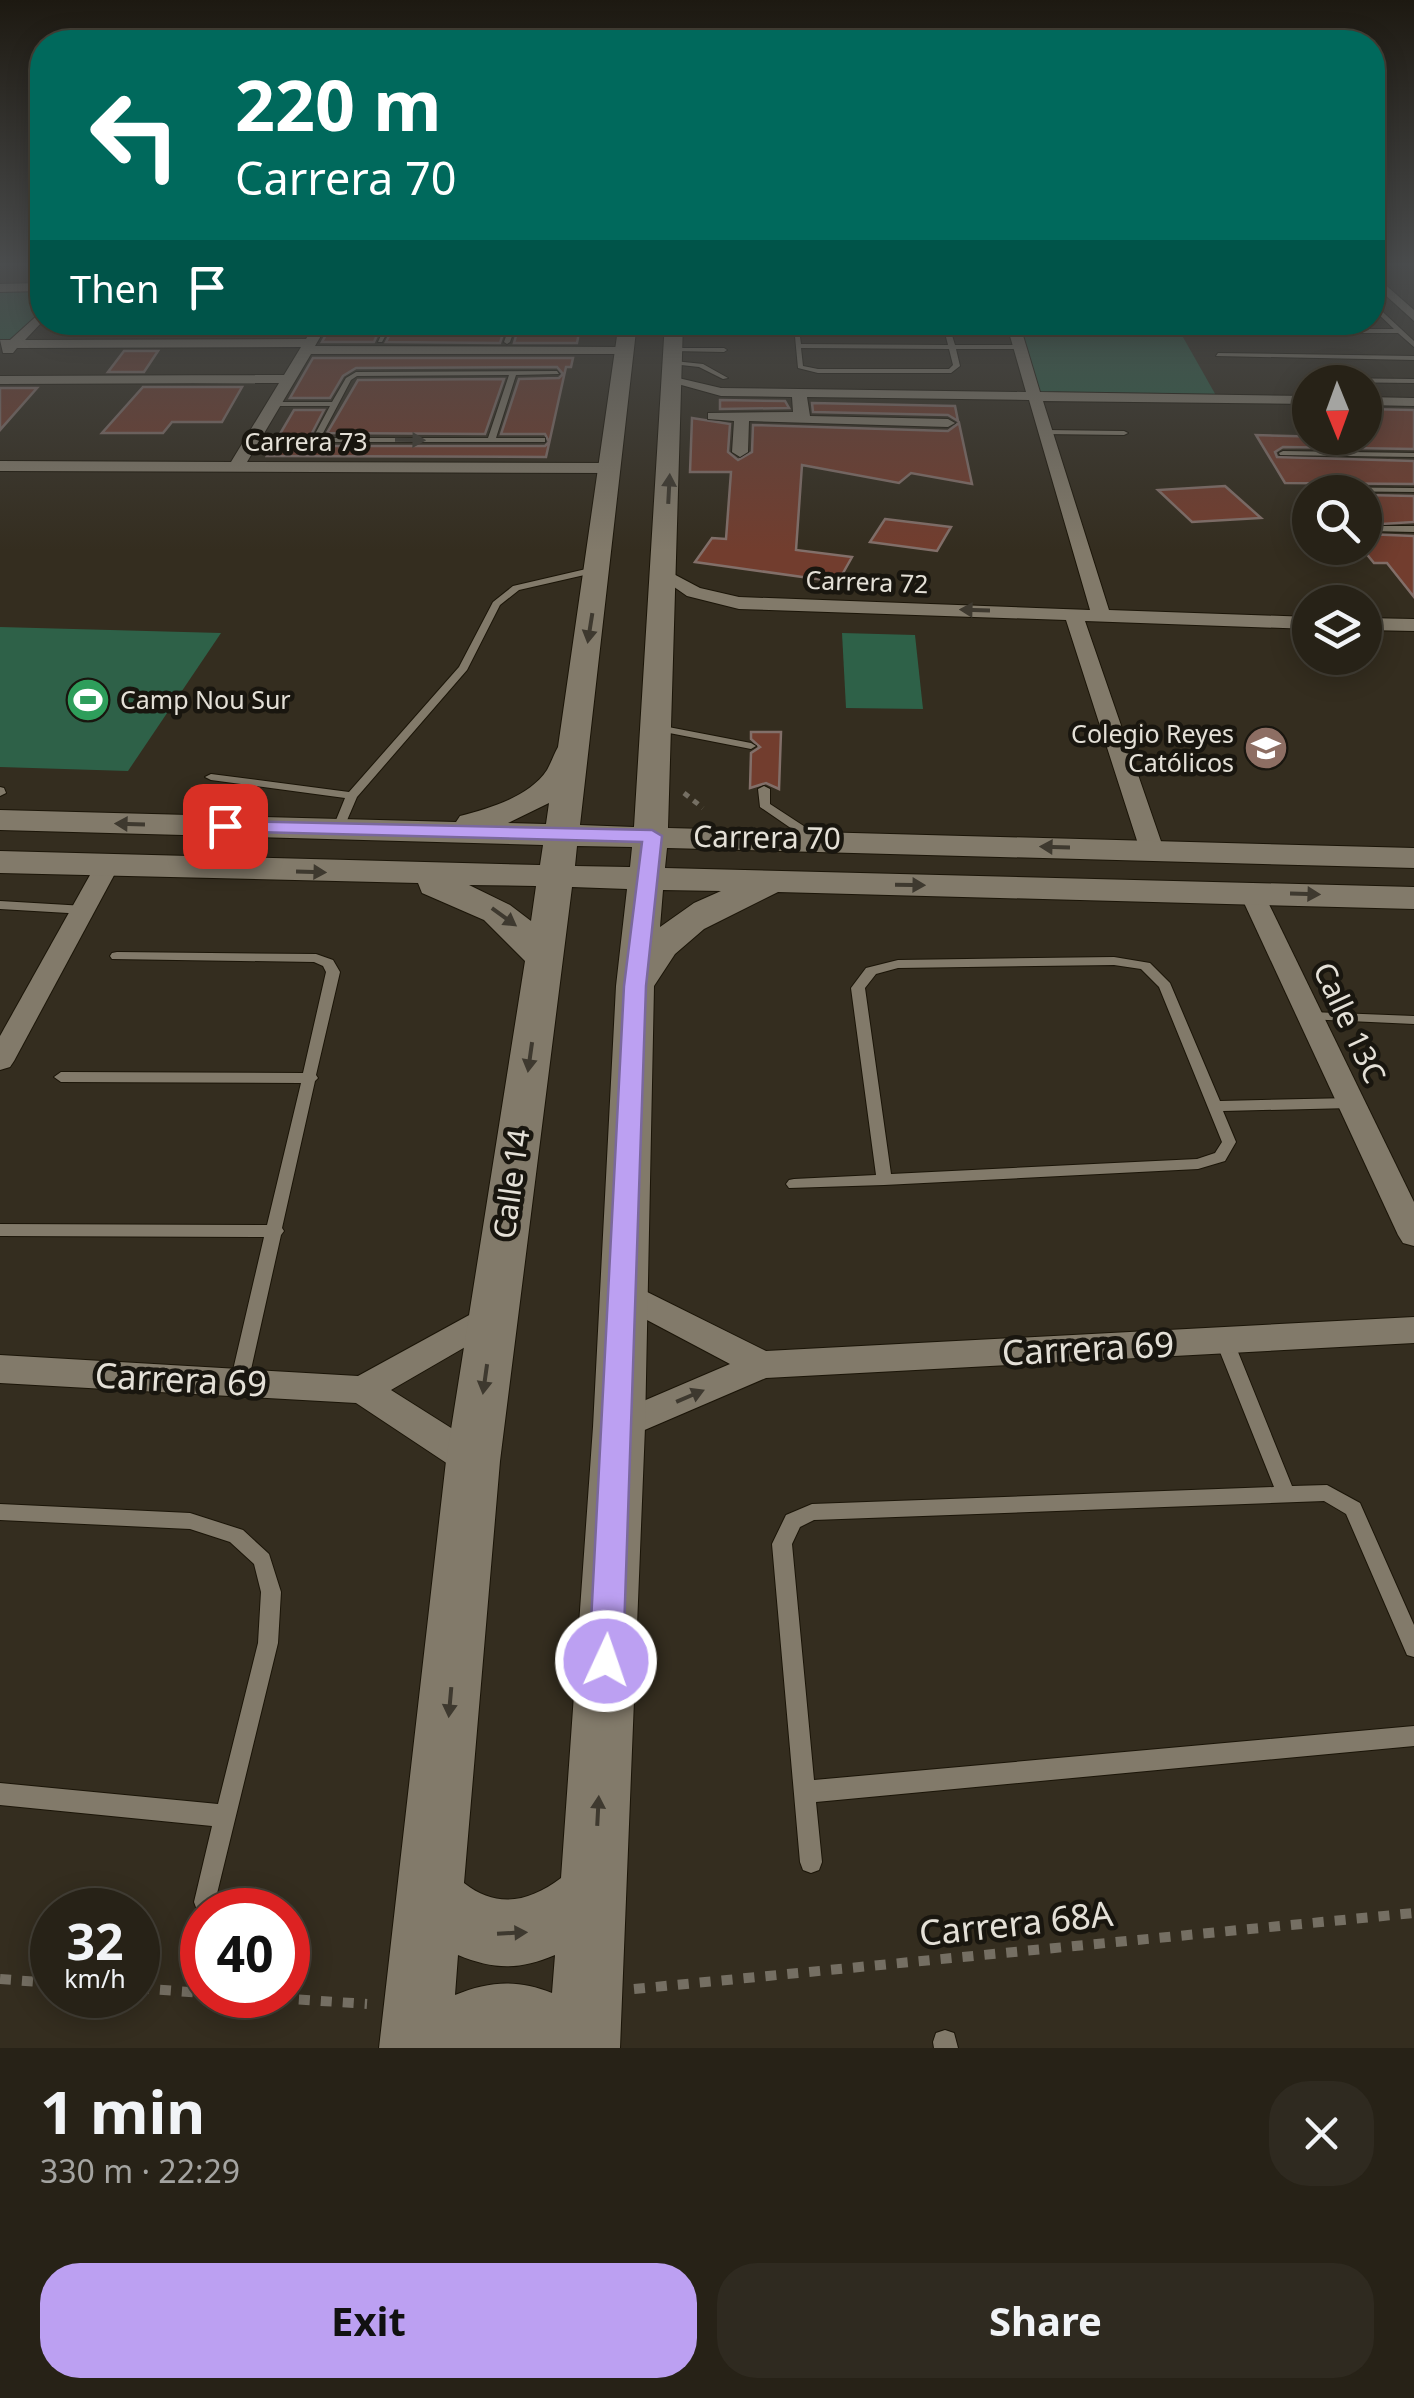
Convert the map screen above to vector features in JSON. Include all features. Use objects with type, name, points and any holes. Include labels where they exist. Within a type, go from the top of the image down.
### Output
[{"type":"street","points":[[236,467],[300,360]]},
{"type":"street","name":"Calle 14","points":[[415,2048],[474,1461],[571,750],[599,569],[623,550],[611,468],[623,360]]},
{"type":"street","points":[[584,2048],[618,1426],[635,986],[656,782],[674,360]]},
{"type":"street","points":[[675,360],[723,385],[800,393],[1292,400]]},
{"type":"street","points":[[675,360],[723,385]]},
{"type":"street","points":[[1023,360],[1100,614]]},
{"type":"street","points":[[0,380],[290,378]]},
{"type":"street","points":[[800,393],[800,416]]},
{"type":"street","points":[[1382,401],[1414,402]]},
{"type":"street","points":[[713,416],[948,423]]},
{"type":"street","points":[[740,452],[742,416]]},
{"type":"street","name":"Carrera 73","points":[[0,466],[611,468]]},
{"type":"street","points":[[623,550],[656,552],[667,543]]},
{"type":"street","name":"Carrera 72","points":[[666,575],[694,592],[739,603],[1292,621]]},
{"type":"street","points":[[1072,613],[1152,850]]},
{"type":"street","name":"Carrera 72","points":[[1100,614],[1292,613]]},
{"type":"street","points":[[1382,615],[1414,616]]},
{"type":"street","points":[[1382,624],[1414,625]]},
{"type":"street","points":[[403,832],[460,826],[522,806],[558,779],[566,769],[571,750]]},
{"type":"street","points":[[656,782],[678,807],[705,822],[740,833],[808,839]]},
{"type":"street","name":"Carrera 70","points":[[0,820],[1414,858]]},
{"type":"street","points":[[1375,856],[1356,858],[1346,866],[1346,876],[1366,891],[1406,897]]},
{"type":"street","name":"Carrera 70","points":[[0,862],[1406,897]]},
{"type":"street","points":[[0,1061],[108,866]]},
{"type":"street","points":[[382,874],[454,890],[484,903],[530,939],[544,960]]},
{"type":"street","points":[[635,986],[664,942],[686,922],[744,894],[778,885],[812,883]]},
{"type":"street","name":"Calle 13C","points":[[1251,892],[1414,1235]]},
{"type":"street","points":[[624,1293],[762,1365]]},
{"type":"street","points":[[363,1390],[493,1315]]},
{"type":"street","name":"Carrera 69","points":[[618,1426],[762,1365],[1414,1330]]},
{"type":"street","name":"Carrera 69","points":[[0,1370],[363,1390],[474,1461]]},
{"type":"street","points":[[431,1899],[453,1920],[480,1932],[510,1935],[541,1930],[569,1916],[593,1896]]},
{"type":"street","points":[[433,2048],[466,2024],[500,2016],[533,2019],[562,2036],[572,2048]]},
{"type":"lane","points":[[800,360],[800,366],[818,371],[944,372],[956,369],[956,360]]},
{"type":"lane","points":[[542,440],[318,436],[350,376],[356,374],[557,372]]},
{"type":"lane","points":[[491,441],[513,373]]},
{"type":"lane","points":[[1382,380],[1414,380]]},
{"type":"lane","points":[[274,404],[333,404]]},
{"type":"lane","points":[[1045,432],[1124,433]]},
{"type":"lane","points":[[1282,453],[1414,455]]},
{"type":"lane","points":[[1382,490],[1414,490]]},
{"type":"lane","points":[[1382,529],[1414,529]]},
{"type":"lane","points":[[338,830],[352,796],[464,668],[496,604],[516,588],[599,569]]},
{"type":"lane","points":[[658,728],[751,746]]},
{"type":"lane","points":[[211,777],[352,796]]},
{"type":"lane","points":[[764,788],[764,804],[808,839]]},
{"type":"lane","points":[[0,905],[85,910]]},
{"type":"lane","points":[[117,956],[298,958],[328,963],[332,981],[239,1383]]},
{"type":"lane","points":[[794,1184],[884,1180],[1210,1162],[1220,1157],[1229,1142],[1165,986],[1145,966],[1114,962],[883,966],[862,979],[858,988],[884,1180]]},
{"type":"lane","points":[[1311,1016],[1414,1020]]},
{"type":"lane","points":[[61,1077],[311,1078]]},
{"type":"lane","points":[[1216,1106],[1351,1103]]},
{"type":"lane","points":[[0,1230],[276,1231]]},
{"type":"lane","points":[[1225,1342],[1287,1496]]},
{"type":"lane","points":[[812,1862],[782,1544],[793,1520],[812,1512],[1327,1493],[1353,1509],[1414,1648]]},
{"type":"lane","points":[[0,1512],[190,1522],[236,1536],[262,1560],[271,1592],[268,1643],[208,1888]]},
{"type":"lane","points":[[805,1792],[1414,1736]]},
{"type":"lane","points":[[0,1794],[226,1816]]},
{"type":"path","name":"Carrera 68A","points":[[624,1990],[1414,1913]]},
{"type":"path","points":[[0,1979],[30,1981]]},
{"type":"path","points":[[310,2000],[367,2004]]},
{"type":"green space","points":[[1023,360],[1196,360],[1218,399],[1034,396]]},
{"type":"green space","name":"Camp Nou Sur","points":[[0,627],[221,633],[128,771],[0,767]]},
{"type":"green space","points":[[842,633],[915,635],[923,709],[846,708]]},
{"type":"building","points":[[117,360],[152,360],[144,372],[108,372]]},
{"type":"building","points":[[312,360],[573,360],[571,367],[566,367],[546,457],[267,456],[294,410],[324,410],[310,437],[329,446],[545,446],[549,442],[545,434],[501,434],[519,379],[559,378],[563,374],[557,367],[356,368],[343,376],[330,398],[290,398]]},
{"type":"building","points":[[504,379],[485,434],[327,433],[358,380]]},
{"type":"building","points":[[143,387],[242,387],[222,422],[172,422],[163,433],[102,433]]},
{"type":"building","points":[[0,388],[37,388],[0,430]]},
{"type":"building","points":[[720,400],[785,401],[789,408],[720,409]]},
{"type":"building","points":[[812,403],[955,406],[958,421],[948,415],[813,412]]},
{"type":"building","points":[[1382,409],[1414,410],[1414,449],[1382,449]]},
{"type":"building","points":[[692,418],[730,424],[728,452],[738,460],[752,452],[753,425],[948,431],[959,423],[972,484],[911,473],[899,483],[802,465],[796,550],[852,557],[838,582],[695,562],[712,538],[726,539],[731,472],[690,472]]},
{"type":"building","points":[[1256,435],[1292,436],[1292,447],[1275,452],[1277,457],[1414,461],[1414,484],[1382,484],[1382,475],[1292,475],[1292,483],[1285,483]]},
{"type":"building","points":[[1225,486],[1261,518],[1192,522],[1158,490]]},
{"type":"building","points":[[1382,495],[1414,496],[1414,522],[1382,524]]},
{"type":"building","points":[[885,519],[951,527],[937,551],[870,542]]},
{"type":"building","points":[[1382,535],[1414,536],[1414,597],[1387,563],[1382,563]]},
{"type":"building","points":[[751,732],[781,732],[779,789],[766,783],[750,788],[751,753],[760,747],[751,739]]},
{"type":"place","name":"Camp Nou Sur","points":[[88,700]]},
{"type":"place","name":"Colegio Reyes Católicos","points":[[1266,748]]},
{"type":"route","points":[[225,826],[652,836],[635,986],[606,1661]]}]
